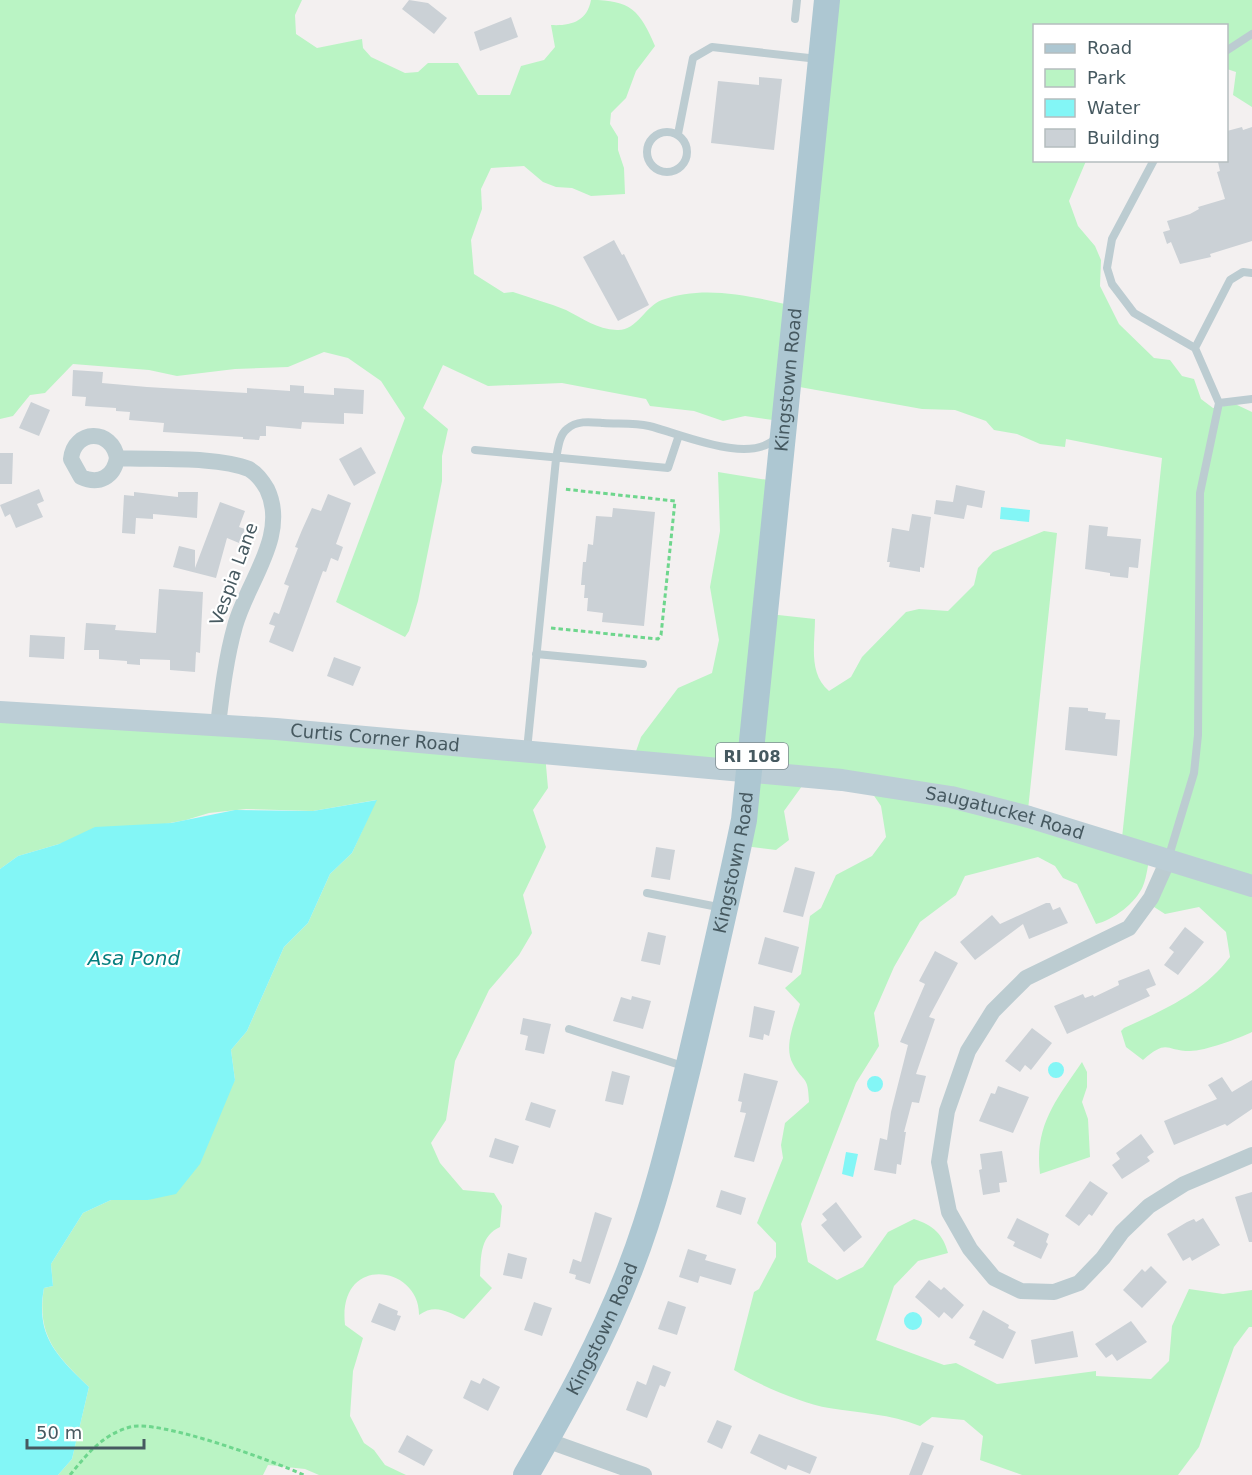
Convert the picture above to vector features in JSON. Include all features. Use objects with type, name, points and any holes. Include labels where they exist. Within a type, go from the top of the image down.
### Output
[{"type":"main road","name":"Kingstown Road","points":[[526,1475],[591,1358],[631,1267],[655,1194],[688,1068],[744,820],[786,428],[827,0]]},
{"type":"street","name":"Vespia Lane","points":[[117,458],[210,461],[236,466],[251,470],[264,483],[271,497],[275,513],[272,534],[235,624],[226,664],[218,725]]},
{"type":"street","name":"Curtis Corner Road","points":[[0,712],[218,725],[527,750],[750,772]]},
{"type":"street","name":"Saugatucket Road","points":[[750,772],[842,780],[951,797],[1029,816],[1252,886]]},
{"type":"street","points":[[1168,860],[1152,898],[1129,928],[1026,978],[993,1011],[968,1051],[947,1111],[939,1162],[949,1212],[970,1249],[994,1278],[1021,1291],[1054,1292],[1079,1283],[1103,1258],[1122,1232],[1149,1206],[1184,1184],[1252,1155]]},
{"type":"street","points":[[546,1440],[644,1475]]},
{"type":"lane","points":[[795,19],[797,0]]},
{"type":"lane","points":[[1228,50],[1252,34]]},
{"type":"lane","points":[[678,134],[665,132],[653,138],[647,150],[648,157],[655,168],[668,172],[684,163],[686,144],[678,134],[693,58],[712,47],[822,59]]},
{"type":"lane","points":[[1151,162],[1112,239],[1107,268],[1124,302],[1134,313],[1195,348],[1219,404],[1200,493],[1198,735],[1194,773],[1168,860]]},
{"type":"lane","points":[[1195,348],[1230,280],[1243,272],[1252,273]]},
{"type":"lane","points":[[1219,404],[1252,399]]},
{"type":"lane","points":[[527,750],[552,488],[559,442],[567,429],[583,422],[646,426],[719,446],[759,449],[772,443],[786,428]]},
{"type":"lane","points":[[475,450],[668,468],[679,435]]},
{"type":"lane","points":[[536,654],[643,664]]},
{"type":"lane","points":[[647,893],[725,909]]},
{"type":"lane","points":[[569,1029],[688,1068]]},
{"type":"path","points":[[538,627],[658,639],[661,634],[675,501],[552,488]]},
{"type":"path","points":[[70,1475],[96,1443],[132,1427],[165,1429],[278,1464],[304,1475]]},
{"type":"green space","points":[[0,0],[302,0],[295,15],[296,34],[317,48],[362,39],[363,48],[371,57],[405,73],[418,72],[428,63],[458,63],[478,95],[510,95],[521,66],[544,60],[555,47],[551,25],[565,25],[582,18],[591,0],[604,0],[624,5],[638,16],[655,46],[636,71],[626,98],[611,113],[610,124],[618,137],[618,150],[624,168],[625,194],[591,196],[572,188],[556,187],[543,182],[524,166],[491,168],[481,189],[482,209],[471,240],[474,274],[504,293],[513,292],[566,310],[596,326],[617,330],[636,323],[656,303],[678,295],[730,294],[798,307],[831,0],[1252,0],[1252,107],[1233,95],[1236,72],[1228,69],[1228,24],[1033,24],[1033,162],[1086,162],[1069,201],[1078,226],[1095,246],[1101,260],[1100,286],[1119,324],[1154,358],[1170,360],[1182,376],[1194,379],[1201,399],[1213,408],[1235,404],[1252,412],[1252,1032],[1204,1049],[1190,1051],[1162,1047],[1143,1060],[1126,1047],[1121,1031],[1124,1028],[1195,991],[1208,981],[1230,957],[1226,932],[1199,907],[1165,914],[1151,905],[1175,860],[1150,853],[1144,882],[1135,899],[1116,915],[1096,924],[1077,884],[1063,878],[1055,866],[1038,857],[965,876],[956,895],[920,922],[894,967],[874,1013],[879,1046],[856,1083],[801,1224],[808,1262],[837,1280],[863,1267],[888,1232],[914,1219],[932,1227],[940,1235],[948,1253],[918,1261],[894,1286],[876,1340],[944,1365],[956,1363],[997,1384],[1096,1371],[1096,1376],[1151,1379],[1169,1361],[1172,1326],[1189,1289],[1223,1294],[1252,1290],[1252,1327],[1249,1327],[1234,1347],[1199,1447],[1178,1475],[1022,1475],[980,1460],[983,1436],[964,1420],[932,1417],[920,1426],[886,1416],[818,1406],[780,1393],[734,1370],[754,1292],[759,1289],[776,1257],[776,1243],[757,1223],[783,1158],[781,1145],[785,1123],[809,1102],[805,1080],[793,1064],[789,1050],[800,1004],[785,988],[801,974],[810,916],[821,908],[836,875],[872,856],[886,837],[881,806],[864,781],[810,775],[784,811],[789,840],[776,850],[744,846],[750,777],[634,757],[641,737],[678,688],[712,673],[719,640],[710,587],[720,531],[718,472],[780,482],[769,614],[815,619],[815,667],[822,684],[829,691],[851,677],[862,657],[906,612],[919,609],[948,611],[974,585],[978,568],[993,552],[1044,531],[1057,533],[1028,810],[1122,838],[1162,458],[1066,439],[1065,447],[1040,444],[1017,434],[994,430],[986,421],[955,410],[922,409],[794,386],[787,422],[745,416],[723,421],[694,411],[650,406],[646,399],[562,383],[488,386],[443,365],[423,408],[448,429],[442,456],[442,481],[418,601],[405,637],[336,602],[405,418],[381,381],[348,358],[324,352],[288,367],[235,369],[177,376],[149,370],[73,364],[45,393],[30,395],[13,416],[0,419]]},
{"type":"green space","points":[[0,705],[545,754],[548,788],[533,810],[546,847],[523,895],[532,933],[519,955],[489,990],[455,1061],[446,1120],[431,1143],[440,1163],[463,1190],[494,1193],[502,1206],[500,1227],[493,1231],[485,1241],[481,1254],[480,1276],[492,1288],[464,1319],[447,1311],[436,1309],[419,1315],[416,1298],[407,1285],[394,1277],[379,1274],[365,1277],[353,1286],[346,1302],[345,1325],[363,1338],[353,1371],[350,1416],[364,1443],[374,1450],[385,1465],[406,1475],[319,1475],[305,1469],[268,1465],[263,1475],[58,1475],[72,1459],[89,1387],[59,1355],[46,1332],[42,1305],[44,1288],[53,1286],[51,1264],[83,1213],[111,1200],[148,1200],[235,1080],[231,1050],[247,1031],[284,947],[308,923],[330,874],[352,853],[376,800],[313,811],[246,809],[209,813],[186,820],[59,844],[18,856],[0,869]]},
{"type":"green space","points":[[1082,1062],[1087,1072],[1087,1087],[1082,1102],[1088,1119],[1090,1157],[1040,1174],[1040,1142],[1044,1127],[1056,1101]]},
{"type":"water","points":[[1001,507],[1030,510],[1029,522],[1000,519]]},
{"type":"water","name":"Asa Pond","points":[[377,800],[352,853],[330,874],[308,923],[284,947],[247,1031],[231,1050],[235,1080],[200,1164],[176,1194],[148,1200],[111,1200],[83,1213],[51,1264],[53,1286],[44,1288],[42,1305],[46,1332],[58,1355],[89,1387],[72,1459],[58,1475],[0,1475],[0,869],[18,856],[59,844],[95,827],[171,823],[235,810],[313,811]]},
{"type":"water","points":[[1053,1062],[1059,1062],[1064,1070],[1062,1076],[1053,1078],[1048,1073],[1048,1067]]},
{"type":"water","points":[[872,1076],[878,1076],[883,1084],[881,1090],[872,1092],[867,1087],[867,1081]]},
{"type":"water","points":[[846,1152],[858,1154],[853,1177],[842,1174]]},
{"type":"water","points":[[913,1312],[919,1315],[922,1321],[919,1327],[913,1330],[907,1327],[904,1321],[907,1315]]},
{"type":"building","points":[[409,0],[428,3],[447,18],[434,34],[402,9]]},
{"type":"building","points":[[511,17],[518,37],[480,51],[474,32]]},
{"type":"building","points":[[759,77],[782,79],[774,150],[711,143],[718,81],[759,85]]},
{"type":"building","points":[[1252,127],[1252,241],[1210,254],[1211,257],[1180,264],[1171,242],[1167,244],[1163,232],[1170,230],[1167,221],[1190,214],[1199,209],[1198,207],[1225,199],[1217,172],[1220,171],[1218,162],[1228,162],[1228,131]]},
{"type":"building","points":[[614,240],[622,255],[624,254],[649,305],[618,321],[583,257]]},
{"type":"building","points":[[73,370],[103,372],[102,383],[147,387],[247,393],[247,388],[290,391],[290,385],[304,386],[304,393],[334,395],[334,388],[364,390],[363,414],[344,413],[344,424],[302,422],[301,429],[266,426],[266,436],[260,436],[259,440],[163,432],[164,423],[129,420],[130,412],[116,411],[116,408],[85,406],[86,397],[72,396]]},
{"type":"building","points":[[31,402],[50,410],[39,436],[19,428]]},
{"type":"building","points":[[361,447],[376,473],[354,486],[339,459]]},
{"type":"building","points":[[0,453],[13,453],[12,484],[0,484]]},
{"type":"building","points":[[956,485],[985,491],[982,508],[967,505],[964,519],[934,514],[936,500],[953,502]]},
{"type":"building","points":[[39,489],[44,501],[37,504],[43,517],[16,528],[10,514],[5,517],[0,505]]},
{"type":"building","points":[[134,492],[178,497],[178,492],[198,492],[197,518],[153,514],[153,519],[136,518],[135,534],[122,533],[124,495],[134,496]]},
{"type":"building","points":[[328,494],[351,503],[336,544],[343,547],[338,561],[331,558],[326,572],[323,571],[293,652],[269,642],[275,626],[269,624],[274,612],[279,614],[289,586],[284,584],[298,548],[295,547],[302,530],[312,508],[321,511]]},
{"type":"building","points":[[220,502],[245,511],[239,527],[245,529],[239,543],[227,538],[216,578],[173,567],[179,546],[195,550],[195,568]]},
{"type":"building","points":[[613,508],[655,512],[644,626],[602,622],[603,613],[587,611],[588,598],[584,598],[585,585],[581,585],[583,562],[586,562],[588,544],[593,545],[596,516],[612,517]]},
{"type":"building","points":[[912,514],[931,517],[924,568],[920,567],[920,572],[889,567],[890,562],[887,562],[892,528],[909,531]]},
{"type":"building","points":[[1089,525],[1108,527],[1107,536],[1141,539],[1138,568],[1129,567],[1128,578],[1085,569]]},
{"type":"building","points":[[159,589],[203,592],[200,653],[196,652],[195,672],[170,670],[170,660],[140,659],[140,665],[127,664],[127,661],[99,659],[99,650],[84,650],[86,623],[116,625],[115,630],[156,633]]},
{"type":"building","points":[[30,635],[65,637],[64,659],[29,657]]},
{"type":"building","points":[[334,657],[361,667],[353,686],[327,676]]},
{"type":"building","points":[[1069,707],[1088,708],[1088,711],[1106,713],[1105,719],[1120,720],[1117,756],[1065,750]]},
{"type":"building","points":[[656,847],[675,850],[670,880],[651,877]]},
{"type":"building","points":[[795,867],[815,872],[803,917],[783,912]]},
{"type":"building","points":[[1050,903],[1053,910],[1060,907],[1068,923],[1029,939],[1023,924],[975,960],[960,942],[992,915],[1000,924]]},
{"type":"building","points":[[1185,927],[1204,942],[1178,975],[1164,965],[1174,952],[1169,948]]},
{"type":"building","points":[[648,932],[666,936],[660,965],[641,961]]},
{"type":"building","points":[[765,937],[799,947],[792,973],[758,964]]},
{"type":"building","points":[[935,951],[958,963],[929,1017],[935,1019],[916,1074],[926,1076],[919,1103],[912,1102],[904,1132],[906,1132],[901,1165],[897,1164],[896,1174],[874,1170],[880,1138],[887,1140],[891,1112],[908,1045],[900,1042],[925,984],[919,981]]},
{"type":"building","points":[[1149,969],[1156,985],[1146,989],[1150,996],[1067,1034],[1054,1006],[1083,994],[1085,998],[1093,995],[1094,997],[1119,985],[1118,981]]},
{"type":"building","points":[[632,996],[651,1001],[643,1029],[613,1021],[621,997],[631,1000]]},
{"type":"building","points":[[754,1006],[775,1011],[769,1036],[764,1034],[763,1040],[749,1037]]},
{"type":"building","points":[[523,1018],[551,1024],[544,1054],[525,1050],[528,1036],[520,1034]]},
{"type":"building","points":[[1032,1028],[1052,1043],[1031,1070],[1025,1065],[1020,1072],[1005,1061]]},
{"type":"building","points":[[612,1071],[630,1076],[623,1105],[605,1101]]},
{"type":"building","points":[[744,1073],[778,1081],[754,1162],[734,1157],[746,1113],[740,1112],[742,1102],[738,1101]]},
{"type":"building","points":[[1222,1077],[1232,1092],[1252,1080],[1252,1109],[1227,1126],[1225,1124],[1174,1145],[1164,1121],[1217,1099],[1208,1085]]},
{"type":"building","points":[[998,1086],[1029,1097],[1013,1133],[979,1121],[991,1093],[995,1094]]},
{"type":"building","points":[[531,1102],[556,1110],[550,1128],[525,1120]]},
{"type":"building","points":[[1141,1134],[1154,1152],[1147,1157],[1150,1161],[1122,1179],[1112,1165],[1120,1159],[1116,1153]]},
{"type":"building","points":[[495,1138],[519,1146],[513,1164],[489,1157]]},
{"type":"building","points":[[1002,1151],[1007,1182],[999,1183],[1000,1192],[983,1195],[979,1170],[982,1169],[980,1154]]},
{"type":"building","points":[[1090,1181],[1108,1193],[1092,1216],[1089,1214],[1079,1226],[1065,1216]]},
{"type":"building","points":[[721,1190],[746,1198],[741,1215],[716,1207]]},
{"type":"building","points":[[1252,1192],[1252,1242],[1249,1242],[1235,1197]]},
{"type":"building","points":[[836,1202],[862,1237],[844,1252],[821,1225],[827,1220],[822,1214]]},
{"type":"building","points":[[595,1212],[612,1218],[590,1284],[575,1279],[576,1275],[569,1273],[573,1259],[581,1262]]},
{"type":"building","points":[[1017,1218],[1049,1234],[1046,1242],[1048,1244],[1041,1259],[1013,1246],[1015,1242],[1007,1238]]},
{"type":"building","points":[[1203,1218],[1220,1245],[1192,1261],[1190,1257],[1183,1261],[1167,1234],[1187,1222],[1194,1219],[1196,1222]]},
{"type":"building","points":[[688,1249],[707,1255],[705,1260],[736,1269],[731,1285],[700,1276],[698,1283],[679,1277]]},
{"type":"building","points":[[508,1253],[527,1258],[522,1279],[503,1275]]},
{"type":"building","points":[[1151,1266],[1167,1282],[1142,1308],[1123,1290],[1142,1269],[1145,1272]]},
{"type":"building","points":[[929,1280],[941,1290],[944,1287],[964,1305],[952,1319],[944,1312],[939,1318],[915,1297]]},
{"type":"building","points":[[668,1301],[686,1307],[677,1335],[658,1329]]},
{"type":"building","points":[[534,1302],[552,1308],[542,1336],[524,1330]]},
{"type":"building","points":[[379,1303],[398,1311],[397,1315],[401,1316],[395,1331],[371,1322]]},
{"type":"building","points":[[983,1310],[1009,1325],[1008,1328],[1016,1332],[1003,1359],[974,1345],[976,1341],[969,1338]]},
{"type":"building","points":[[1131,1321],[1147,1342],[1117,1361],[1112,1354],[1106,1358],[1095,1344]]},
{"type":"building","points":[[1073,1331],[1078,1357],[1035,1364],[1031,1340]]},
{"type":"building","points":[[653,1365],[671,1372],[665,1387],[660,1385],[647,1418],[626,1410],[637,1381],[646,1385]]},
{"type":"building","points":[[483,1378],[500,1387],[488,1411],[463,1398],[471,1380],[480,1384]]},
{"type":"building","points":[[717,1420],[732,1426],[722,1449],[707,1442]]},
{"type":"building","points":[[759,1434],[817,1457],[810,1474],[788,1465],[786,1470],[750,1453]]},
{"type":"building","points":[[407,1435],[433,1450],[424,1466],[398,1452]]},
{"type":"building","points":[[922,1442],[934,1446],[922,1475],[909,1475]]}]
